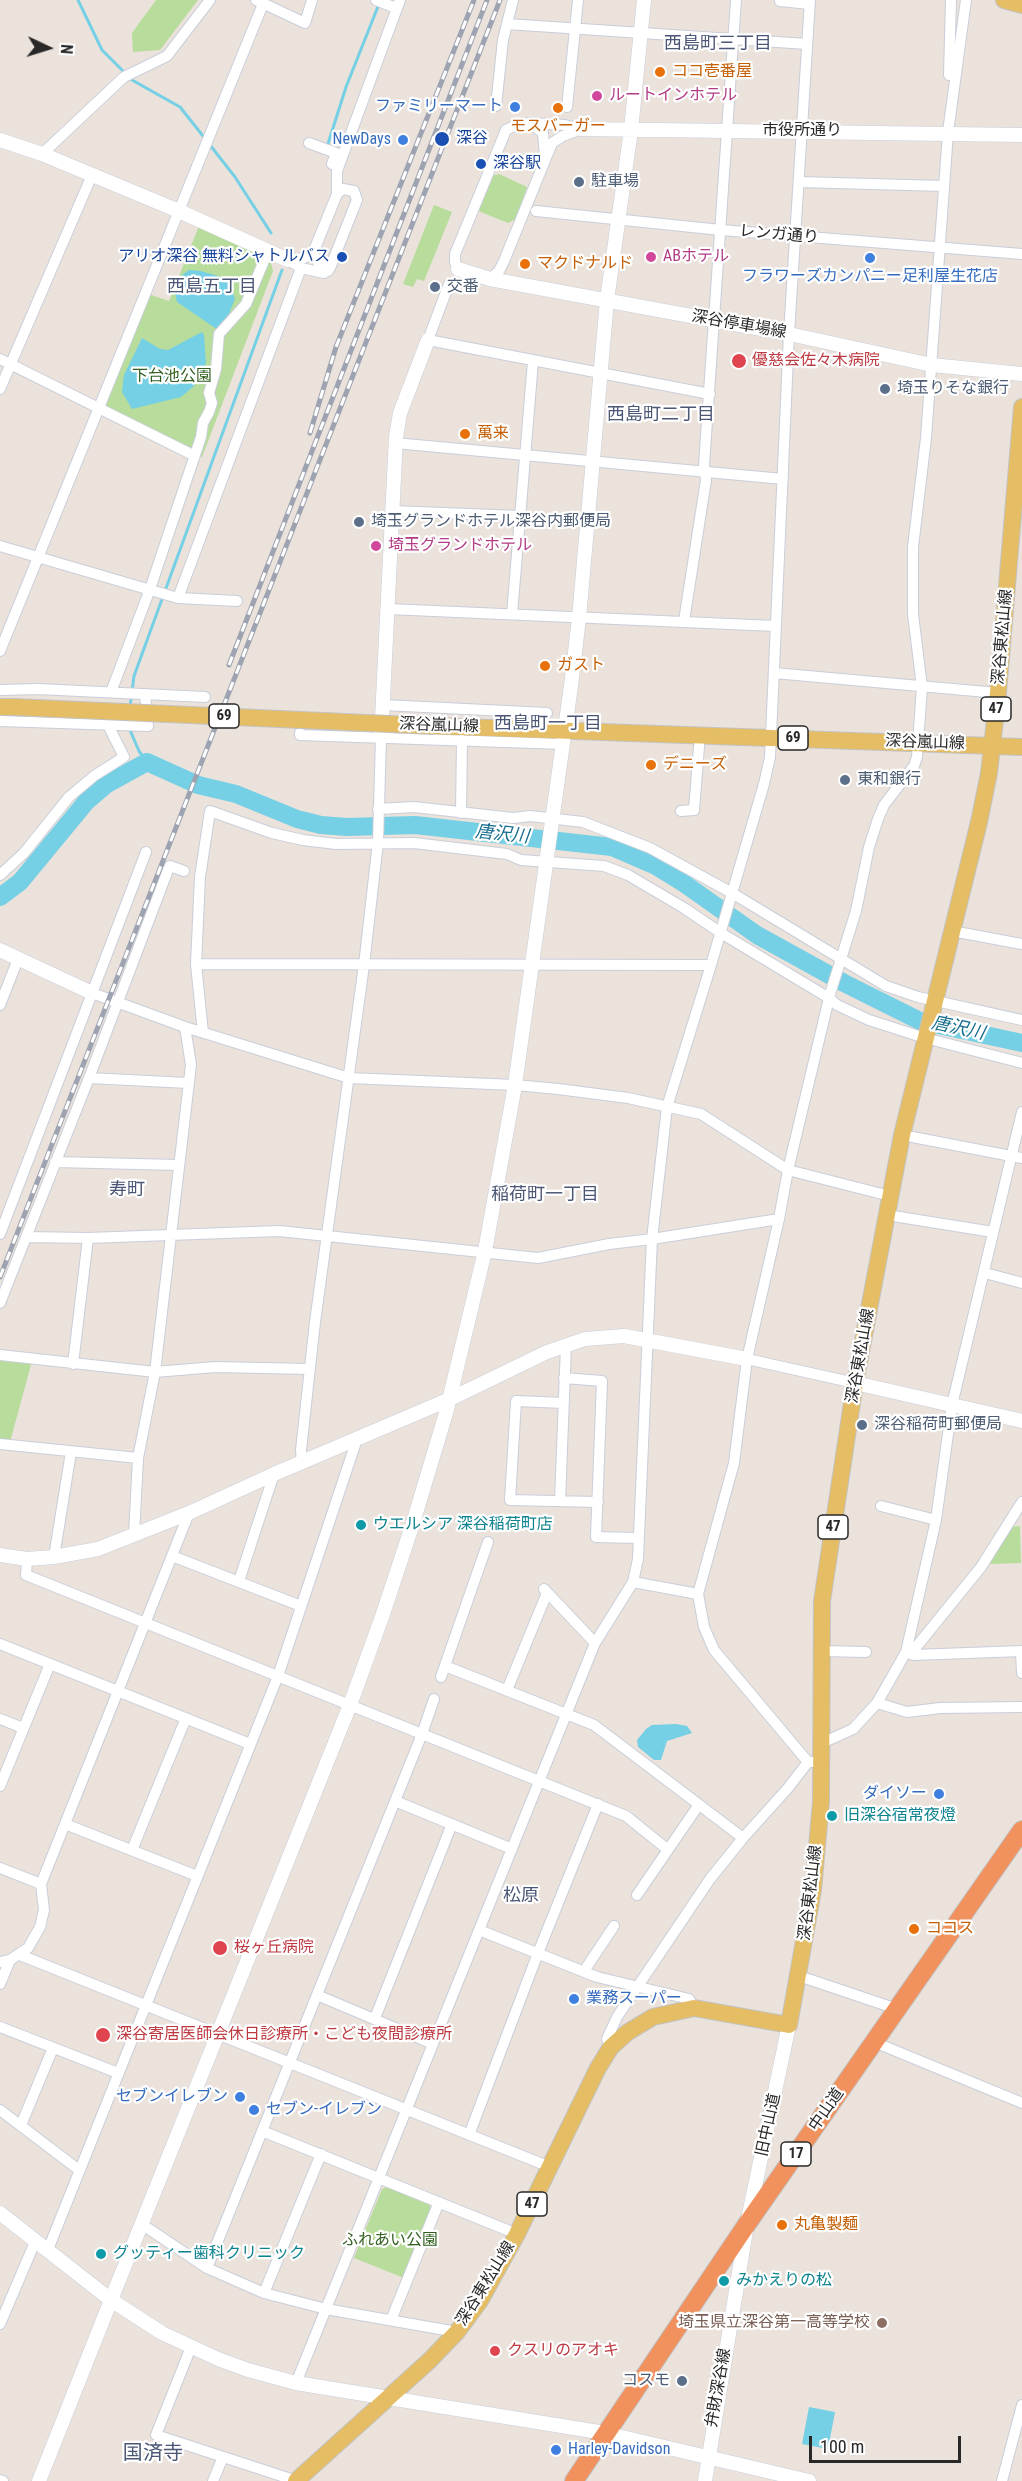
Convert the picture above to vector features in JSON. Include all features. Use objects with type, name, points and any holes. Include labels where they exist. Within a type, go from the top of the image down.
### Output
[{"type":"highway","name":"中山道","points":[[574,2481],[747,2224],[1022,1830]]},
{"type":"main road","points":[[1004,0],[1022,5]]},
{"type":"main road","name":"深谷東松山線","points":[[934,1003],[981,814],[992,746],[1022,407]]},
{"type":"main road","name":"深谷嵐山線","points":[[7,707],[435,726],[564,737],[700,734],[1022,747]]},
{"type":"main road","name":"47","points":[[926,1036],[934,1003]]},
{"type":"main road","name":"深谷東松山線","points":[[297,2481],[390,2398],[457,2332],[480,2301],[518,2234],[598,2068],[611,2047],[628,2032],[653,2017],[694,2008],[789,2025],[813,1890],[821,1802],[815,1762],[822,1743],[822,1601],[855,1383],[902,1135],[926,1036]]},
{"type":"street","points":[[42,154],[123,77],[167,56],[210,0]]},
{"type":"street","points":[[0,651],[179,211],[259,2],[304,23],[312,0]]},
{"type":"street","points":[[177,598],[296,263],[313,253],[337,194],[337,171],[395,15],[396,5],[376,0]]},
{"type":"street","points":[[496,106],[507,24],[513,0]]},
{"type":"street","points":[[567,108],[578,0]]},
{"type":"street","points":[[39,2481],[350,1705],[413,1523],[450,1399],[485,1251],[515,1085],[533,965],[579,618],[607,300],[631,130],[644,0]]},
{"type":"street","points":[[684,621],[706,480],[736,0]]},
{"type":"street","points":[[611,2047],[607,2039],[617,2017],[710,1879],[743,1838],[815,1762],[714,1650],[704,1627],[698,1594],[734,1463],[747,1359],[829,996],[856,911],[878,819],[884,805],[914,766],[918,743],[922,687],[913,614],[913,547],[932,364],[940,249],[948,132],[951,0]]},
{"type":"street","points":[[948,132],[966,0]]},
{"type":"street","points":[[296,2383],[595,1644],[633,1582],[638,1559],[652,1239],[667,1107],[764,784],[772,737],[789,334],[810,2],[780,2]]},
{"type":"street","points":[[507,24],[807,44]]},
{"type":"street","points":[[531,123],[543,134],[545,156]]},
{"type":"street","points":[[458,269],[455,254],[502,134],[511,126],[531,123],[565,125],[581,129]]},
{"type":"street","points":[[490,279],[500,271],[545,156],[554,141],[581,129]]},
{"type":"street","name":"市役所通り","points":[[581,129],[948,132],[1022,135]]},
{"type":"street","points":[[1,142],[42,154],[179,211],[318,273],[328,271]]},
{"type":"street","points":[[309,143],[336,153],[332,164],[334,165],[339,154],[342,159],[342,172],[351,189],[356,193],[357,200],[328,271]]},
{"type":"street","points":[[0,390],[5,362],[92,175]]},
{"type":"street","points":[[799,182],[944,186]]},
{"type":"street","points":[[337,194],[343,189],[351,189]]},
{"type":"street","name":"レンガ通り","points":[[536,212],[940,249],[1022,254]]},
{"type":"street","points":[[111,692],[150,589],[193,455],[201,438],[203,423],[212,403],[209,393],[216,369],[219,334],[246,304],[268,251]]},
{"type":"street","points":[[313,253],[317,261],[328,271]]},
{"type":"street","points":[[504,261],[512,275],[526,285]]},
{"type":"street","name":"深谷停車場線","points":[[458,269],[490,279],[789,334],[932,364],[1022,374]]},
{"type":"street","points":[[302,1463],[301,1450],[310,1369],[364,965],[378,840],[395,442],[400,413],[449,284]]},
{"type":"street","points":[[428,340],[710,394]]},
{"type":"street","points":[[512,614],[533,361]]},
{"type":"street","points":[[5,362],[193,455]]},
{"type":"street","points":[[395,442],[783,479]]},
{"type":"street","points":[[392,511],[520,516]]},
{"type":"street","points":[[0,546],[177,598],[237,601]]},
{"type":"street","points":[[388,609],[775,626]]},
{"type":"street","points":[[774,673],[998,693]]},
{"type":"street","points":[[29,722],[38,689]]},
{"type":"street","points":[[0,690],[38,689],[206,697]]},
{"type":"street","points":[[0,721],[148,726],[145,694]]},
{"type":"street","points":[[383,705],[547,713]]},
{"type":"street","points":[[0,875],[24,853],[69,798],[94,776],[124,757],[108,725]]},
{"type":"street","points":[[300,733],[300,735],[462,740],[564,737]]},
{"type":"street","points":[[681,811],[694,810],[700,734]]},
{"type":"street","points":[[461,813],[462,740]]},
{"type":"street","points":[[378,811],[414,807],[513,818],[530,816],[583,822],[630,839],[886,986],[934,1003],[1022,1020]]},
{"type":"street","points":[[203,1033],[196,964],[200,877],[210,811],[272,833],[303,840],[336,844],[378,840],[507,854],[521,860],[595,864],[628,875],[829,996],[837,1005],[869,1020],[1022,1063]]},
{"type":"street","points":[[1,1230],[146,852]]},
{"type":"street","points":[[0,1303],[168,870],[170,866],[184,871]]},
{"type":"street","points":[[952,931],[1022,944]]},
{"type":"street","points":[[0,950],[116,1003],[203,1033],[349,1078],[515,1085],[594,1093],[701,1114],[788,1170],[890,1196]]},
{"type":"street","points":[[0,1005],[18,959]]},
{"type":"street","points":[[196,964],[711,965]]},
{"type":"street","points":[[134,1535],[138,1458],[154,1372],[177,1165],[191,1065],[185,1027]]},
{"type":"street","points":[[89,1078],[188,1083]]},
{"type":"street","points":[[822,1743],[853,1729],[877,1703],[906,1652],[936,1520],[952,1405],[1022,1112]]},
{"type":"street","points":[[902,1135],[1022,1158]]},
{"type":"street","points":[[55,1162],[177,1165]]},
{"type":"street","points":[[886,1215],[993,1232]]},
{"type":"street","points":[[26,1237],[88,1238],[259,1230],[538,1258],[609,1244],[779,1219]]},
{"type":"street","points":[[73,1364],[88,1238]]},
{"type":"street","points":[[985,1273],[1022,1283]]},
{"type":"street","points":[[0,1555],[27,1559],[98,1549],[189,1513],[566,1346],[585,1339],[604,1336],[649,1339],[1022,1421]]},
{"type":"street","points":[[560,1501],[566,1346]]},
{"type":"street","points":[[0,1355],[154,1372],[215,1367],[310,1369]]},
{"type":"street","points":[[564,1378],[602,1381],[596,1537],[638,1538]]},
{"type":"street","points":[[564,1403],[516,1401],[510,1500],[598,1502]]},
{"type":"street","points":[[46,2252],[278,1676],[357,1439]]},
{"type":"street","points":[[0,1444],[138,1458]]},
{"type":"street","points":[[54,1557],[71,1452]]},
{"type":"street","points":[[239,1581],[274,1474]]},
{"type":"street","points":[[906,1652],[917,1646],[981,1567],[1022,1502]]},
{"type":"street","points":[[881,1506],[936,1520]]},
{"type":"street","points":[[0,1984],[10,1959],[34,1940],[40,1927],[44,1910],[41,1884],[189,1513]]},
{"type":"street","points":[[1009,1523],[1022,1523]]},
{"type":"street","points":[[441,1677],[488,1542]]},
{"type":"street","points":[[172,1556],[301,1606]]},
{"type":"street","points":[[27,1559],[26,1575],[627,1816],[667,1849]]},
{"type":"street","points":[[633,1582],[698,1594]]},
{"type":"street","points":[[507,1690],[545,1591],[595,1644]]},
{"type":"street","points":[[0,1644],[250,1744]]},
{"type":"street","points":[[822,1651],[866,1652]]},
{"type":"street","points":[[906,1652],[913,1655],[1022,1651],[1022,1673]]},
{"type":"street","points":[[0,1786],[50,1664]]},
{"type":"street","points":[[445,1665],[594,1725],[743,1838]]},
{"type":"street","points":[[207,2268],[422,1734],[434,1699]]},
{"type":"street","points":[[877,1703],[907,1712],[950,1708],[1022,1707]]},
{"type":"street","points":[[132,1850],[186,1718]]},
{"type":"street","points":[[0,1719],[23,1728]]},
{"type":"street","points":[[395,1801],[512,1848]]},
{"type":"street","points":[[469,2135],[598,1804]]},
{"type":"street","points":[[637,1894],[698,1806]]},
{"type":"street","points":[[65,1824],[197,1876]]},
{"type":"street","points":[[375,2018],[452,1824]]},
{"type":"street","points":[[0,1868],[41,1884]]},
{"type":"street","points":[[584,1971],[614,1926]]},
{"type":"street","points":[[479,1930],[597,1977],[689,1999],[694,2008]]},
{"type":"street","points":[[10,1959],[146,2005],[550,2167]]},
{"type":"street","points":[[799,1976],[897,2009]]},
{"type":"street","points":[[317,1995],[433,2044]]},
{"type":"street","name":"旧中山道","points":[[747,2224],[789,2025]]},
{"type":"street","points":[[0,2027],[118,2073]]},
{"type":"street","points":[[874,2042],[1022,2103]]},
{"type":"street","points":[[21,2125],[53,2048]]},
{"type":"street","points":[[0,2110],[79,2170]]},
{"type":"street","points":[[262,2131],[518,2234]]},
{"type":"street","points":[[264,2293],[321,2154]]},
{"type":"street","points":[[391,2320],[439,2202]]},
{"type":"street","points":[[0,2213],[46,2252],[111,2300],[162,2333],[248,2370],[296,2383],[605,2433],[809,2481]]},
{"type":"street","name":"弁財深谷線","points":[[705,2481],[747,2224]]},
{"type":"street","points":[[143,2225],[207,2268],[264,2293],[326,2309],[457,2332]]},
{"type":"street","points":[[1,2321],[34,2242]]},
{"type":"street","points":[[191,2347],[156,2435],[297,2481]]},
{"type":"street","points":[[1002,2481],[1019,2429],[1022,2405]]},
{"type":"street","points":[[213,2481],[223,2457]]},
{"type":"green space","points":[[156,0],[198,0],[160,50],[133,52],[132,33]]},
{"type":"green space","points":[[499,174],[527,187],[516,219],[508,223],[476,210],[491,176]]},
{"type":"green space","points":[[434,205],[452,212],[424,281],[417,279],[413,287],[403,284]]},
{"type":"green space","name":"下台池公園","points":[[201,221],[268,251],[273,271],[202,457],[189,453],[98,406],[145,293],[169,301]]},
{"type":"green space","points":[[0,1358],[32,1361],[10,1442],[0,1441]]},
{"type":"green space","points":[[1020,1526],[1021,1563],[990,1564],[988,1561],[1011,1527]]},
{"type":"green space","name":"ふれあい公園","points":[[387,2187],[429,2204],[431,2208],[404,2278],[354,2258],[382,2189]]},
{"type":"water","points":[[189,270],[228,279],[235,299],[226,321],[218,330],[177,302],[175,292],[178,278]]},
{"type":"water","points":[[202,332],[206,363],[194,386],[181,397],[132,409],[122,392],[124,375],[142,338],[160,349],[168,350]]},
{"type":"water","points":[[652,1725],[687,1726],[692,1733],[667,1741],[661,1760],[654,1760],[638,1747],[637,1740]]},
{"type":"water","points":[[809,2407],[835,2412],[828,2449],[802,2444]]},
{"type":"waterway","points":[[78,0],[102,50],[125,73]]},
{"type":"waterway","points":[[327,147],[346,87],[379,4]]},
{"type":"waterway","points":[[132,80],[180,107],[203,136]]},
{"type":"waterway","points":[[210,145],[235,177],[271,233]]},
{"type":"waterway","points":[[130,707],[134,676],[282,270]]},
{"type":"waterway","points":[[129,728],[139,751],[147,762]]},
{"type":"waterway","name":"唐沢川","points":[[0,897],[20,882],[86,802],[107,784],[147,762],[198,785],[236,794],[297,819],[321,825],[347,827],[415,825],[612,847],[656,866],[757,935],[844,983],[920,1021],[1022,1043]]},
{"type":"railway","points":[[310,433],[336,347],[474,0]]},
{"type":"railway","points":[[229,665],[487,0]]},
{"type":"railway","points":[[0,1277],[500,0]]},
{"type":"place","name":"ココ壱番屋","points":[[660,72]]},
{"type":"place","name":"ルートインホテル","points":[[597,96]]},
{"type":"place","name":"ファミリーマート","points":[[515,107]]},
{"type":"place","name":"モスバーガー","points":[[558,108]]},
{"type":"place","name":"深谷","points":[[442,139]]},
{"type":"place","name":"NewDays","points":[[403,140]]},
{"type":"place","name":"深谷駅","points":[[481,164]]},
{"type":"place","name":"駐車場","points":[[579,182]]},
{"type":"place","name":"アリオ深谷 無料シャトルバス","points":[[342,257]]},
{"type":"place","name":"ABホテル","points":[[651,257]]},
{"type":"place","name":"フラワーズカンパニー足利屋生花店","points":[[870,258]]},
{"type":"place","name":"マクドナルド","points":[[525,264]]},
{"type":"place","name":"交番","points":[[435,287]]},
{"type":"place","name":"優慈会佐々木病院","points":[[739,361]]},
{"type":"place","name":"埼玉りそな銀行","points":[[885,389]]},
{"type":"place","name":"萬来","points":[[465,434]]},
{"type":"place","name":"埼玉グランドホテル深谷内郵便局","points":[[359,522]]},
{"type":"place","name":"埼玉グランドホテル","points":[[376,546]]},
{"type":"place","name":"ガスト","points":[[545,666]]},
{"type":"place","name":"デニーズ","points":[[651,765]]},
{"type":"place","name":"東和銀行","points":[[845,780]]},
{"type":"place","name":"深谷稲荷町郵便局","points":[[862,1425]]},
{"type":"place","name":"ウエルシア 深谷稲荷町店","points":[[361,1525]]},
{"type":"place","name":"ダイソー","points":[[939,1794]]},
{"type":"place","name":"旧深谷宿常夜燈","points":[[832,1816]]},
{"type":"place","name":"ココス","points":[[914,1929]]},
{"type":"place","name":"桜ヶ丘病院","points":[[220,1948]]},
{"type":"place","name":"業務スーパー","points":[[574,1999]]},
{"type":"place","name":"深谷寄居医師会休日診療所・こども夜間診療所","points":[[103,2035]]},
{"type":"place","name":"セブンイレブン","points":[[240,2097]]},
{"type":"place","name":"セブン-イレブン","points":[[254,2110]]},
{"type":"place","name":"丸亀製麺","points":[[782,2225]]},
{"type":"place","name":"グッティー歯科クリニック","points":[[101,2254]]},
{"type":"place","name":"みかえりの松","points":[[724,2281]]},
{"type":"place","name":"埼玉県立深谷第一高等学校","points":[[882,2323]]},
{"type":"place","name":"クスリのアオキ","points":[[495,2351]]},
{"type":"place","name":"コスモ","points":[[682,2381]]},
{"type":"place","name":"Harley-Davidson","points":[[556,2450]]},
{"type":"district","name":"西島町三丁目","points":[[718,44]]},
{"type":"district","name":"西島五丁目","points":[[212,287]]},
{"type":"district","name":"西島町二丁目","points":[[661,415]]},
{"type":"district","name":"西島町一丁目","points":[[548,724]]},
{"type":"district","name":"寿町","points":[[127,1190]]},
{"type":"district","name":"稲荷町一丁目","points":[[545,1195]]},
{"type":"district","name":"松原","points":[[521,1896]]},
{"type":"district","name":"国済寺","points":[[153,2454]]}]
